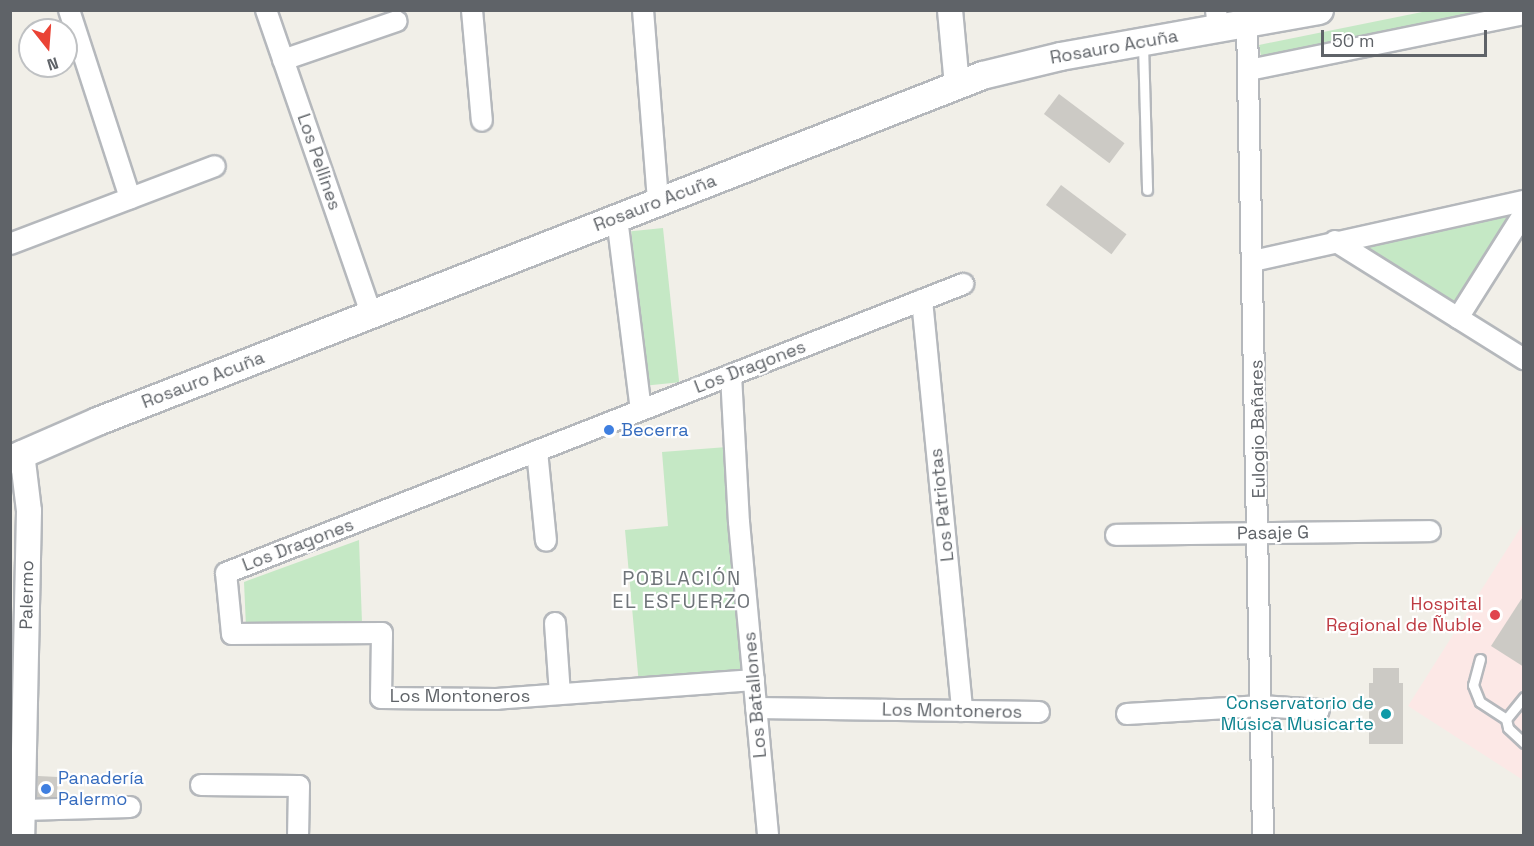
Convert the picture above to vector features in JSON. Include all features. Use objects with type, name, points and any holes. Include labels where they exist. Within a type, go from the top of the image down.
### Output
[{"type":"main road","name":"Rosauro Acuña","points":[[16,456],[371,314],[957,85],[1025,63],[1143,42],[1217,19],[1247,23],[1319,10]]},
{"type":"street","points":[[69,10],[130,198]]},
{"type":"street","name":"Los Pellines","points":[[266,10],[371,314]]},
{"type":"street","points":[[472,10],[482,121]]},
{"type":"street","points":[[643,10],[658,202]]},
{"type":"street","points":[[950,10],[957,85]]},
{"type":"street","points":[[1249,70],[1524,14]]},
{"type":"street","points":[[283,60],[397,21]]},
{"type":"street","name":"Eulogio Bañares","points":[[1247,23],[1260,533],[1263,836]]},
{"type":"street","points":[[10,244],[214,166]]},
{"type":"street","points":[[1253,261],[1335,241],[1524,201]]},
{"type":"street","points":[[1458,318],[1524,213]]},
{"type":"street","points":[[617,218],[641,410]]},
{"type":"street","points":[[1335,241],[1524,358]]},
{"type":"street","name":"Los Dragones","points":[[226,573],[963,284]]},
{"type":"street","name":"Los Patriotas","points":[[922,300],[962,711]]},
{"type":"street","name":"Los Batallones","points":[[731,375],[768,836]]},
{"type":"street","points":[[537,451],[546,541]]},
{"type":"street","name":"Palermo","points":[[16,456],[29,511],[19,826],[130,807]]},
{"type":"street","name":"Pasaje G","points":[[1116,535],[1430,531]]},
{"type":"street","name":"Los Montoneros","points":[[226,573],[232,634],[382,633],[381,698],[497,699],[754,680]]},
{"type":"street","points":[[555,623],[560,694]]},
{"type":"street","points":[[1127,714],[1261,706],[1319,710]]},
{"type":"street","name":"Los Montoneros","points":[[756,708],[1039,712]]},
{"type":"street","points":[[201,785],[299,786],[298,836]]},
{"type":"lane","points":[[1143,42],[1147,190]]},
{"type":"lane","points":[[1480,659],[1473,685],[1480,702],[1506,719],[1508,728],[1524,743]]},
{"type":"lane","points":[[1506,719],[1524,697]]},
{"type":"shaded area","name":"Hospital Regional de Ñuble","points":[[1523,524],[1523,780],[1408,706]]},
{"type":"green space","points":[[1432,10],[1489,11],[1261,56],[1259,45]]},
{"type":"green space","points":[[1516,211],[1457,306],[1355,243]]},
{"type":"green space","points":[[663,228],[679,382],[647,385],[631,231]]},
{"type":"green space","points":[[727,447],[746,676],[639,685],[625,530],[668,526],[662,452]]},
{"type":"green space","points":[[359,540],[362,623],[246,627],[244,582]]},
{"type":"building","points":[[1059,94],[1124,143],[1109,163],[1044,114]]},
{"type":"building","points":[[1061,185],[1126,234],[1111,254],[1046,205]]},
{"type":"building","points":[[1524,595],[1524,667],[1491,646]]},
{"type":"building","name":"Conservatorio de Música Musicarte","points":[[1373,668],[1399,668],[1399,683],[1403,683],[1403,744],[1369,744],[1369,683],[1373,683]]},
{"type":"building","name":"Panadería Palermo","points":[[38,776],[58,777],[57,799],[37,798]]},
{"type":"place","name":"Becerra","points":[[609,430]]},
{"type":"place","name":"Hospital Regional de Ñuble","points":[[1495,615]]},
{"type":"place","name":"Conservatorio de Música Musicarte","points":[[1386,714]]},
{"type":"place","name":"Panadería Palermo","points":[[46,789]]},
{"type":"district","name":"POBLACIÓN EL ESFUERZO","points":[[682,590]]}]
